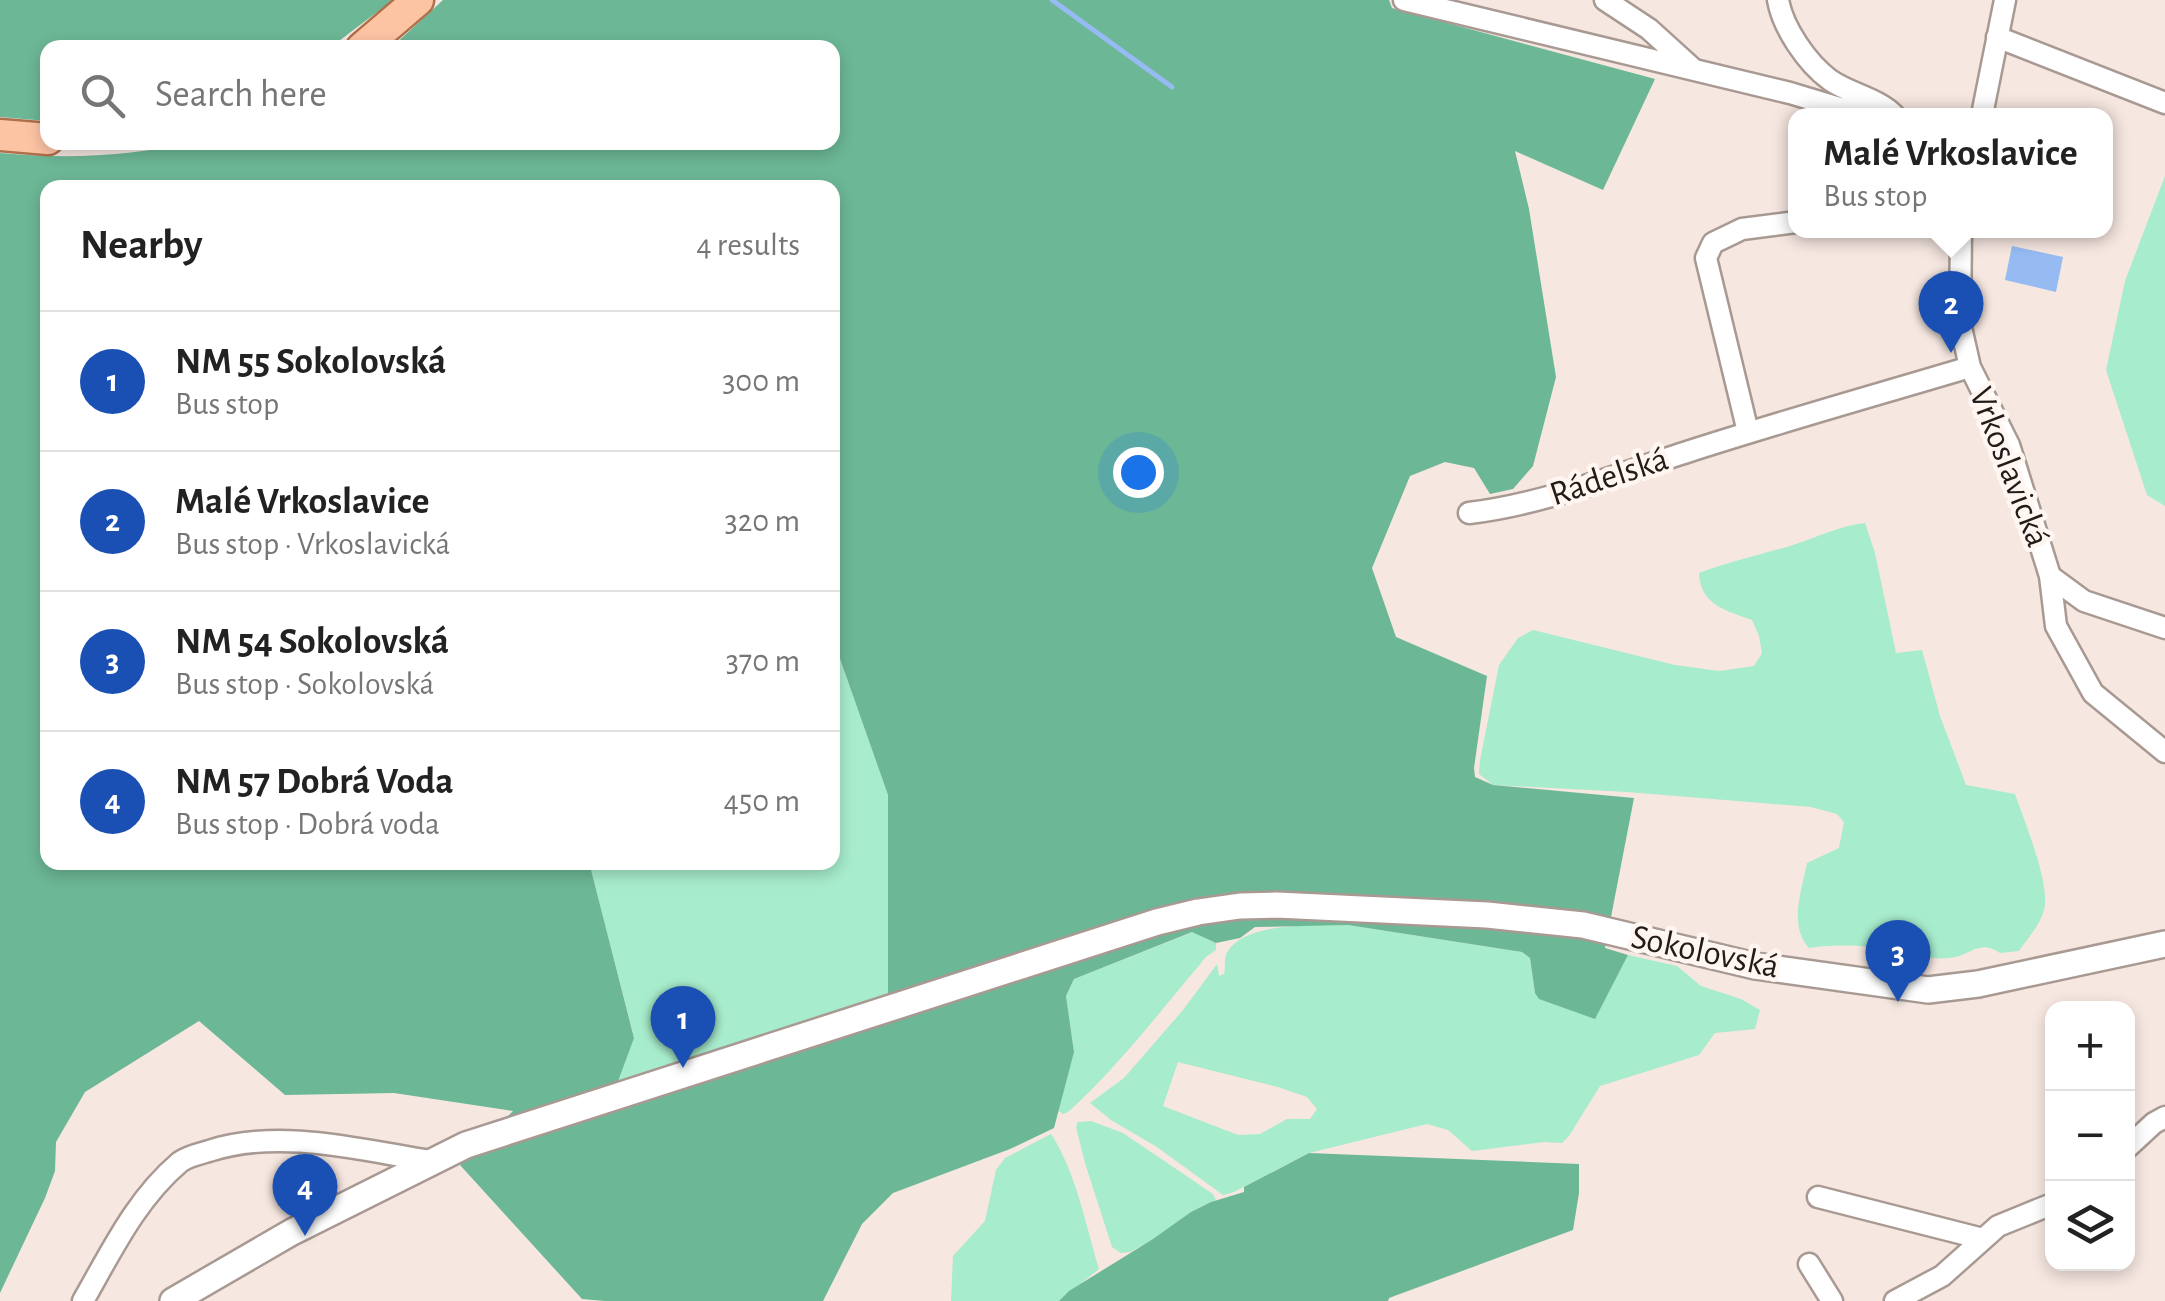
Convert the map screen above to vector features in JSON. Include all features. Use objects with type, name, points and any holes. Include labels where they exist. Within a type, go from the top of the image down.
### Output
[{"type":"main road","points":[[372,40],[418,0]]},
{"type":"main road","points":[[0,135],[40,138]]},
{"type":"street","points":[[1404,0],[1790,93],[1838,108]]},
{"type":"street","points":[[1605,0],[1648,29],[1693,69]]},
{"type":"street","points":[[1778,0],[1796,44],[1831,80],[1886,108]]},
{"type":"street","points":[[1984,108],[2005,0]]},
{"type":"street","points":[[1997,38],[2165,104]]},
{"type":"street","points":[[1748,432],[1706,258],[1713,243],[1742,229],[1788,223]]},
{"type":"street","name":"Vrkoslavická","points":[[1957,238],[1960,323],[1970,367],[2008,446],[2050,576],[2084,601],[2165,628]]},
{"type":"street","name":"Rádelská","points":[[1469,513],[1506,509],[1970,367]]},
{"type":"street","points":[[2050,576],[2056,626],[2093,692],[2165,752]]},
{"type":"street","name":"Sokolovská","points":[[173,1301],[292,1232],[430,1161],[485,1139],[1198,912],[1277,905],[1486,915],[1582,925],[1755,966],[1928,990],[1978,984],[2165,944]]},
{"type":"street","points":[[2135,1141],[2165,1117]]},
{"type":"street","points":[[84,1301],[131,1218],[183,1159],[220,1147],[315,1142],[430,1161]]},
{"type":"street","points":[[1818,1196],[1983,1240]]},
{"type":"street","points":[[1895,1301],[1942,1276],[1998,1226],[2045,1207]]},
{"type":"street","points":[[1809,1264],[1832,1301]]},
{"type":"green space","points":[[0,0],[393,0],[340,40],[40,40],[40,120],[0,117]]},
{"type":"green space","points":[[443,0],[1389,0],[1392,8],[1655,79],[1603,190],[1515,151],[1529,209],[1556,377],[1533,466],[1513,489],[1490,494],[1474,468],[1445,462],[1410,476],[1372,568],[1396,637],[1487,676],[1475,777],[1493,785],[1634,798],[1605,948],[1628,955],[1595,1019],[1539,999],[1530,958],[1522,952],[1348,925],[1255,927],[1240,938],[1216,943],[1192,932],[1074,979],[1066,996],[1074,1052],[1054,1128],[1010,1149],[893,1193],[862,1224],[823,1301],[582,1299],[460,1165],[513,1111],[394,1093],[285,1095],[199,1021],[85,1092],[56,1142],[55,1171],[45,1198],[0,1293],[0,153],[48,156],[144,151],[840,150],[840,40],[400,40]]},
{"type":"green space","points":[[2165,176],[2165,506],[2147,495],[2106,370],[2125,281]]},
{"type":"green space","points":[[1865,523],[1896,653],[1922,650],[1940,716],[1966,785],[2015,794],[2040,869],[2045,899],[2040,921],[2019,951],[2000,953],[1986,947],[1942,958],[1863,946],[1809,948],[1799,929],[1802,884],[1807,863],[1839,848],[1844,822],[1837,814],[1811,807],[1493,785],[1479,774],[1499,665],[1518,638],[1533,630],[1675,665],[1719,671],[1754,666],[1762,653],[1752,620],[1710,600],[1699,573]]},
{"type":"green space","points":[[840,659],[888,795],[888,995],[616,1085],[634,1037],[591,870],[840,870]]},
{"type":"green space","points":[[1348,925],[1522,952],[1530,958],[1535,993],[1595,1018],[1628,955],[1677,966],[1701,986],[1741,999],[1760,1010],[1755,1029],[1715,1033],[1699,1055],[1600,1086],[1562,1143],[1472,1151],[1448,1130],[1427,1124],[1309,1153],[1223,1195],[1090,1103],[1124,1078],[1217,964],[1219,976],[1224,974],[1225,958],[1244,937],[1279,928]],"holes":[[[1178,1062],[1307,1097],[1317,1109],[1310,1119],[1287,1119],[1260,1134],[1238,1135],[1163,1106]]]},
{"type":"green space","points":[[1193,932],[1216,943],[1216,950],[1105,1076],[1068,1112],[1057,1110],[1074,1052],[1066,996],[1074,979]]},
{"type":"green space","points":[[1091,1121],[1123,1133],[1213,1194],[1216,1200],[1191,1212],[1154,1239],[1121,1253],[1112,1247],[1076,1127],[1078,1122]]},
{"type":"green space","points":[[1051,1134],[1074,1182],[1099,1269],[1059,1301],[951,1301],[953,1256],[985,1221],[996,1170],[1005,1158]]},
{"type":"green space","points":[[1309,1153],[1579,1164],[1573,1230],[1388,1301],[1059,1301],[1191,1212],[1244,1192],[1244,1187]]},
{"type":"water","points":[[2012,246],[2063,257],[2056,292],[2005,280]]},
{"type":"waterway","points":[[1052,0],[1172,87]]},
{"type":"place","name":"Malé Vrkoslavice","points":[[1951,353]]},
{"type":"place","name":"NM 54 Sokolovská","points":[[1898,1002]]},
{"type":"place","name":"NM 55 Sokolovská","points":[[683,1068]]},
{"type":"place","name":"NM 57 Dobrá Voda","points":[[305,1236]]}]
